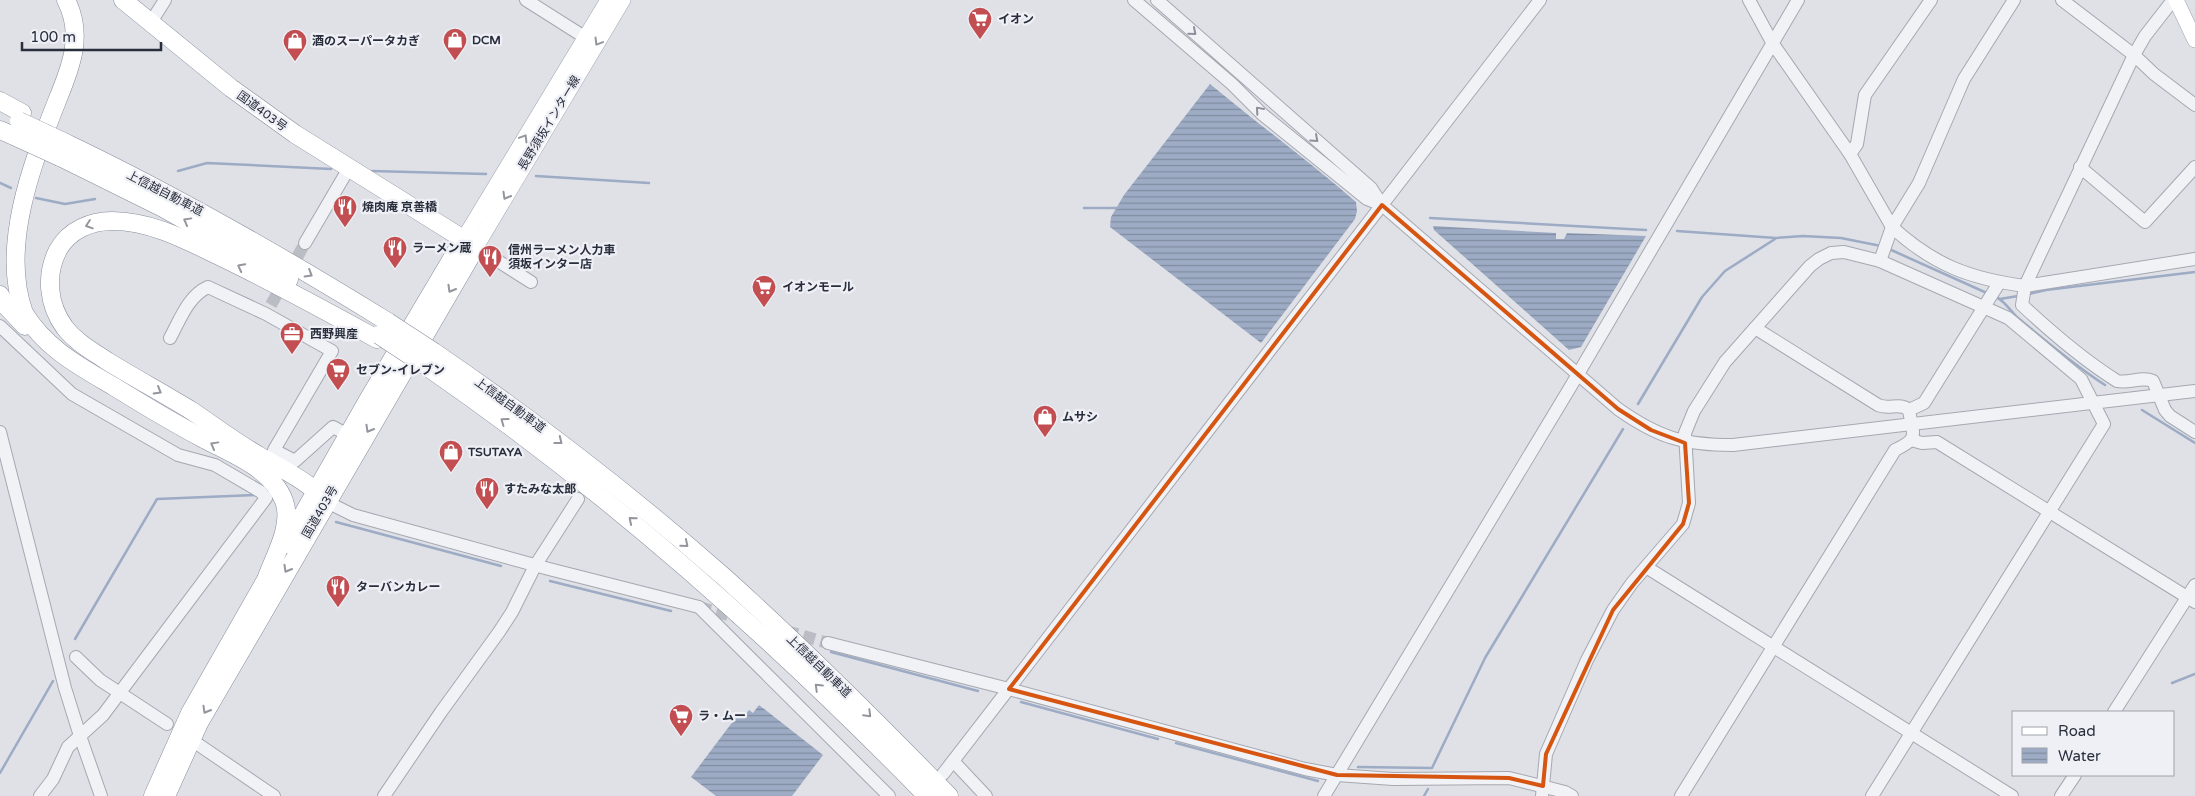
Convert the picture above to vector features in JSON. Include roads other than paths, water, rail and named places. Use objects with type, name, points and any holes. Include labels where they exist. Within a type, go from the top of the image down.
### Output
[{"type":"highway","points":[[58,352],[44,340],[23,311],[12,280],[8,249],[12,220],[17,205],[74,53],[75,25],[72,11],[66,0]]},
{"type":"highway","points":[[79,0],[86,23],[86,53],[23,222],[18,250],[19,265],[32,305],[49,329],[70,345],[116,366]]},
{"type":"highway","name":"国道403号","points":[[123,0],[231,88],[295,134],[469,243]]},
{"type":"highway","points":[[0,101],[14,125],[65,146]]},
{"type":"highway","name":"上信越自動車道","points":[[0,112],[14,125],[201,207],[382,332]]},
{"type":"highway","name":"上信越自動車道","points":[[65,146],[145,199],[227,243],[430,359],[537,424],[723,576],[858,704],[949,796]]},
{"type":"highway","points":[[318,497],[192,412],[75,339],[65,328],[53,306],[49,282],[54,258],[67,237],[77,229],[104,221],[134,223],[171,234],[382,332]]},
{"type":"highway","name":"国道403号","points":[[166,796],[199,722],[318,497],[348,435],[469,243]]},
{"type":"highway","name":"国道403号","points":[[153,796],[190,713],[267,577],[318,497],[469,243]]},
{"type":"highway","points":[[0,295],[15,317],[58,352],[140,403],[252,465],[318,497]]},
{"type":"highway","name":"上信越自動車道","points":[[430,359],[673,554],[764,636],[927,796]]},
{"type":"highway","points":[[252,465],[273,484],[284,502],[286,511],[284,530],[267,577]]},
{"type":"main road","name":"長野須坂インター線","points":[[469,243],[608,0]]},
{"type":"main road","name":"長野須坂インター線","points":[[469,243],[623,0]]},
{"type":"main road","points":[[2175,0],[2195,40]]},
{"type":"street","points":[[151,22],[165,0]]},
{"type":"street","points":[[526,0],[586,38]]},
{"type":"street","points":[[1134,0],[1232,84],[1262,114],[1367,200],[1382,205]]},
{"type":"street","points":[[1157,0],[1364,182],[1382,205],[1618,410],[1638,424],[1667,437],[1685,443],[1733,445],[2195,390]]},
{"type":"street","points":[[943,774],[1540,0]]},
{"type":"street","points":[[1749,0],[1773,44],[1850,154],[1892,227],[1912,246],[1931,258],[1974,277],[2024,292],[2195,259]]},
{"type":"street","points":[[1324,796],[1578,374],[1798,0]]},
{"type":"street","points":[[1850,154],[1857,144],[1865,95],[1931,0]]},
{"type":"street","points":[[1881,258],[1892,227],[1918,183],[1964,80],[2014,0]]},
{"type":"street","points":[[2062,0],[2195,105]]},
{"type":"street","points":[[2175,0],[2145,36],[2134,55],[2024,292],[2022,305],[2051,332],[2110,376],[2122,382],[2147,378],[2155,384],[2165,410],[2170,416],[2195,432]]},
{"type":"street","points":[[2080,168],[2145,222],[2195,167]]},
{"type":"street","points":[[305,243],[349,168]]},
{"type":"street","points":[[469,243],[531,282]]},
{"type":"street","points":[[1542,791],[1546,754],[1583,668],[1613,610],[1646,567],[1679,530],[1688,509],[1685,433],[1694,411],[1716,374],[1818,259],[1831,253],[1844,252],[1881,258],[1986,305],[2008,318],[2081,379],[2104,424],[1872,796]]},
{"type":"street","points":[[1909,410],[1924,403],[1998,285]]},
{"type":"street","points":[[170,338],[189,304],[200,291],[208,287],[268,309],[332,350],[274,450],[294,461],[333,427],[348,435]]},
{"type":"street","points":[[0,326],[72,394],[178,455],[215,465],[261,492],[266,498],[103,715],[64,753],[53,780],[40,796]]},
{"type":"street","points":[[1756,328],[1878,405],[1884,408],[1905,407],[1909,410]]},
{"type":"street","points":[[1681,796],[1775,647],[1895,450],[1913,437],[1909,410]]},
{"type":"street","points":[[0,432],[80,736],[101,796]]},
{"type":"street","points":[[1911,440],[1922,443],[1937,442],[2191,600]]},
{"type":"street","points":[[318,497],[353,514],[535,566],[699,607],[889,796]]},
{"type":"street","points":[[384,796],[441,712],[499,632],[512,612],[535,566],[578,499]]},
{"type":"street","points":[[1646,567],[2012,796]]},
{"type":"street","points":[[2115,711],[2191,600],[2195,584]]},
{"type":"street","points":[[828,643],[1009,689],[1305,769],[1337,775],[1401,779],[1509,778],[1542,791],[1572,796]]},
{"type":"street","points":[[76,657],[100,680],[167,724]]},
{"type":"street","points":[[204,748],[274,796]]},
{"type":"street","points":[[953,761],[986,796]]},
{"type":"street","points":[[2061,796],[2074,776]]},
{"type":"water","points":[[1210,84],[1356,202],[1357,211],[1355,219],[1261,343],[1110,227],[1111,217],[1124,195]]},
{"type":"water","points":[[1433,226],[1556,233],[1556,239],[1564,239],[1567,233],[1646,236],[1581,347],[1569,350],[1434,230]]},
{"type":"water","points":[[759,705],[823,755],[792,796],[716,796],[691,777],[740,712],[745,715],[749,710],[753,713]]},
{"type":"waterway","points":[[178,171],[207,163],[331,169]]},
{"type":"waterway","points":[[372,171],[486,174]]},
{"type":"waterway","points":[[536,176],[649,183]]},
{"type":"waterway","points":[[0,183],[11,188]]},
{"type":"waterway","points":[[36,198],[65,204],[95,199]]},
{"type":"waterway","points":[[1084,208],[1118,208]]},
{"type":"waterway","points":[[1430,218],[1646,230]]},
{"type":"waterway","points":[[1677,231],[1776,238],[1803,236],[1841,238],[1881,246]]},
{"type":"waterway","points":[[1638,404],[1702,297],[1725,271],[1775,239]]},
{"type":"waterway","points":[[1889,249],[1989,294]]},
{"type":"waterway","points":[[2029,294],[2046,290],[2195,272]]},
{"type":"waterway","points":[[2000,299],[2018,296]]},
{"type":"waterway","points":[[1996,297],[2050,344],[2105,385]]},
{"type":"waterway","points":[[2142,410],[2195,443]]},
{"type":"waterway","points":[[1358,767],[1432,768],[1485,658],[1623,429]]},
{"type":"waterway","points":[[75,639],[157,499],[255,495]]},
{"type":"waterway","points":[[336,522],[501,566]]},
{"type":"waterway","points":[[550,581],[671,611]]},
{"type":"waterway","points":[[831,652],[978,691]]},
{"type":"waterway","points":[[2172,683],[2195,674]]},
{"type":"waterway","points":[[0,773],[53,681]]},
{"type":"waterway","points":[[1021,702],[1158,739]]},
{"type":"waterway","points":[[1176,743],[1318,781]]},
{"type":"waterway","points":[[1424,796],[1428,789]]},
{"type":"tunnel","points":[[271,305],[305,243]]},
{"type":"tunnel","points":[[699,607],[742,619]]},
{"type":"tunnel","points":[[786,631],[828,643]]},
{"type":"place","name":"イオン","points":[[980,40]]},
{"type":"place","name":"DCM","points":[[455,61]]},
{"type":"place","name":"酒のスーパータカぎ","points":[[295,62]]},
{"type":"place","name":"焼肉庵 京善橋","points":[[345,228]]},
{"type":"place","name":"ラーメン蔵","points":[[395,269]]},
{"type":"place","name":"信州ラーメン人力車 須坂インター店","points":[[490,278]]},
{"type":"place","name":"イオンモール","points":[[764,308]]},
{"type":"place","name":"西野興産","points":[[292,355]]},
{"type":"place","name":"セブン-イレブン","points":[[338,391]]},
{"type":"place","name":"ムサシ","points":[[1045,438]]},
{"type":"place","name":"TSUTAYA","points":[[451,473]]},
{"type":"place","name":"すたみな太郎","points":[[487,510]]},
{"type":"place","name":"ターバンカレー","points":[[338,608]]},
{"type":"place","name":"ラ・ムー","points":[[681,737]]}]
